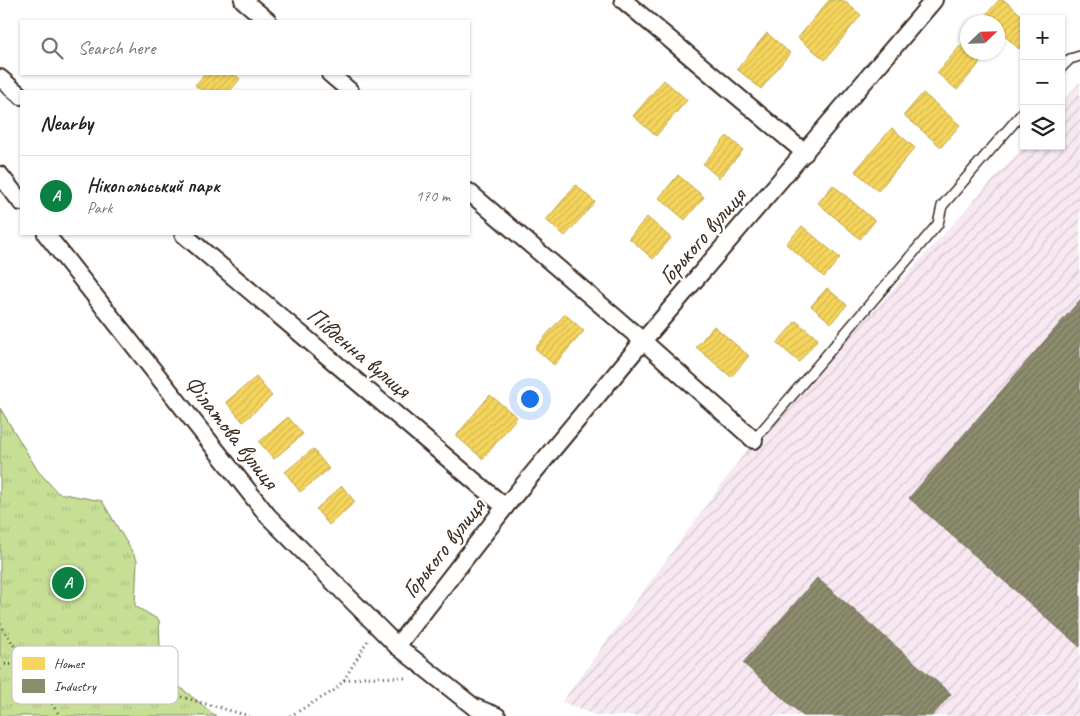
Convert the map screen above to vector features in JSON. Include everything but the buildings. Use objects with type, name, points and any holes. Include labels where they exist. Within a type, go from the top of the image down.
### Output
[{"type":"street","points":[[244,0],[267,20]]},
{"type":"street","points":[[623,0],[804,153]]},
{"type":"street","name":"Горького вулиця","points":[[397,646],[505,507],[643,341],[934,0]]},
{"type":"street","points":[[331,75],[349,90]]},
{"type":"street","points":[[0,78],[20,95]]},
{"type":"street","points":[[0,175],[20,201]]},
{"type":"street","points":[[470,193],[643,341],[754,440]]},
{"type":"street","name":"Філатова вулиця","points":[[47,235],[268,516],[397,646],[474,707],[497,716]]},
{"type":"street","name":"Південна вулиця","points":[[184,235],[505,507]]},
{"type":"lane","points":[[1065,64],[1070,59],[1080,56]]},
{"type":"lane","points":[[754,440],[938,224],[942,206],[1020,117]]},
{"type":"path","points":[[0,624],[14,646]]},
{"type":"path","points":[[290,716],[335,690],[344,680],[378,626]]},
{"type":"path","points":[[344,680],[364,676],[402,679],[434,675]]},
{"type":"path","points":[[178,696],[249,716]]},
{"type":"path","points":[[52,704],[60,716]]},
{"type":"shaded area","points":[[1080,82],[1080,716],[597,716],[562,702],[746,451],[1020,150],[1065,150],[1065,99]]},
{"type":"green space","points":[[0,408],[38,471],[58,493],[102,501],[137,560],[135,606],[159,620],[160,646],[12,646],[12,704],[178,704],[178,686],[216,716],[0,716]]},
{"type":"place","name":"Нікопольський парк","points":[[68,583]]}]
